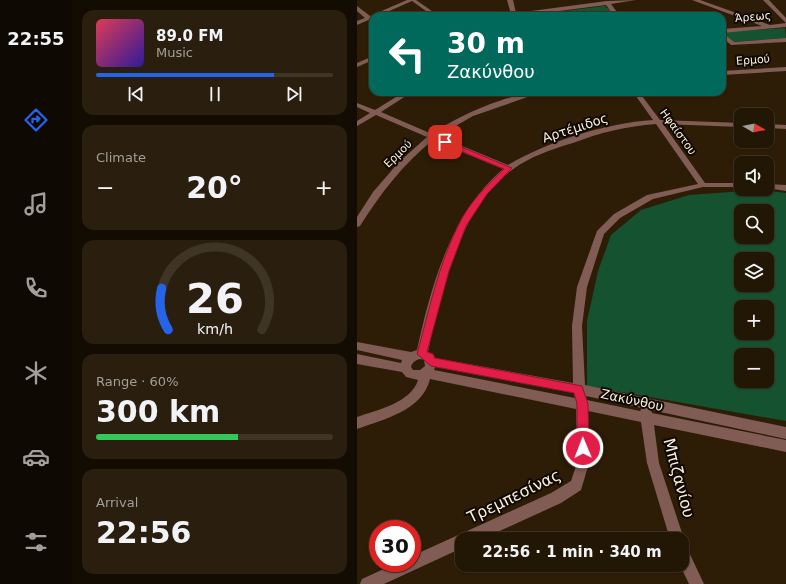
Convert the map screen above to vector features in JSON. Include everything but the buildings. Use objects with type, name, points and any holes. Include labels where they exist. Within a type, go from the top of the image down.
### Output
[{"type":"street","points":[[383,12],[412,0],[430,12]]},
{"type":"street","points":[[510,0],[512,12]]},
{"type":"street","points":[[541,12],[633,0]]},
{"type":"street","points":[[695,0],[771,27]]},
{"type":"street","points":[[765,0],[786,21]]},
{"type":"street","points":[[607,3],[614,12]]},
{"type":"street","points":[[357,8],[369,18],[357,24]]},
{"type":"street","name":"Άρεως","points":[[726,31],[786,25]]},
{"type":"street","points":[[726,38],[733,44],[786,40]]},
{"type":"street","points":[[357,65],[369,60]]},
{"type":"street","name":"Ερμού","points":[[726,74],[786,69]]},
{"type":"street","points":[[357,124],[374,112],[402,96]]},
{"type":"street","name":"Ερμού","points":[[357,224],[374,196],[387,180],[432,137],[460,120],[528,96]]},
{"type":"street","name":"Ηφαίστου","points":[[639,96],[703,185]]},
{"type":"street","points":[[357,105],[508,168]]},
{"type":"street","name":"Αρτέμιδος","points":[[416,356],[462,225],[484,192],[508,168],[553,146],[613,128],[658,122],[734,125]]},
{"type":"street","points":[[774,126],[786,127]]},
{"type":"street","name":"Τρεμπεσίνας","points":[[481,532],[556,498],[576,485],[583,463],[582,404],[579,389],[577,326],[582,288],[600,233],[617,216],[650,197],[703,185],[734,185]]},
{"type":"street","points":[[774,187],[786,188]]},
{"type":"street","points":[[357,346],[429,357],[431,362],[430,368],[426,373],[425,380],[418,394],[401,406],[357,423]]},
{"type":"street","points":[[405,368],[406,363],[416,356]]},
{"type":"street","points":[[357,359],[405,368],[408,373],[413,376],[426,373]]},
{"type":"street","name":"Ζακύνθου","points":[[431,362],[579,389],[786,433]]},
{"type":"street","name":"Ζακύνθου","points":[[426,373],[786,446]]},
{"type":"street","name":"Μπιζανίου","points":[[646,403],[646,417],[653,463],[675,532]]},
{"type":"street","name":"Τρεμπεσίνας","points":[[367,584],[455,544]]},
{"type":"street","points":[[689,567],[697,584]]},
{"type":"green space","points":[[603,6],[612,12],[557,12]]},
{"type":"green space","points":[[785,28],[786,38],[732,42],[726,35],[726,32]]},
{"type":"green space","points":[[734,192],[734,196],[774,196],[774,192],[786,193],[786,421],[587,386],[587,321],[598,271],[611,235],[641,210],[689,195]]},
{"type":"route","points":[[445,142],[508,168],[484,192],[462,225],[445,271],[422,354],[429,357],[431,362],[579,389],[582,404],[583,448]]}]
